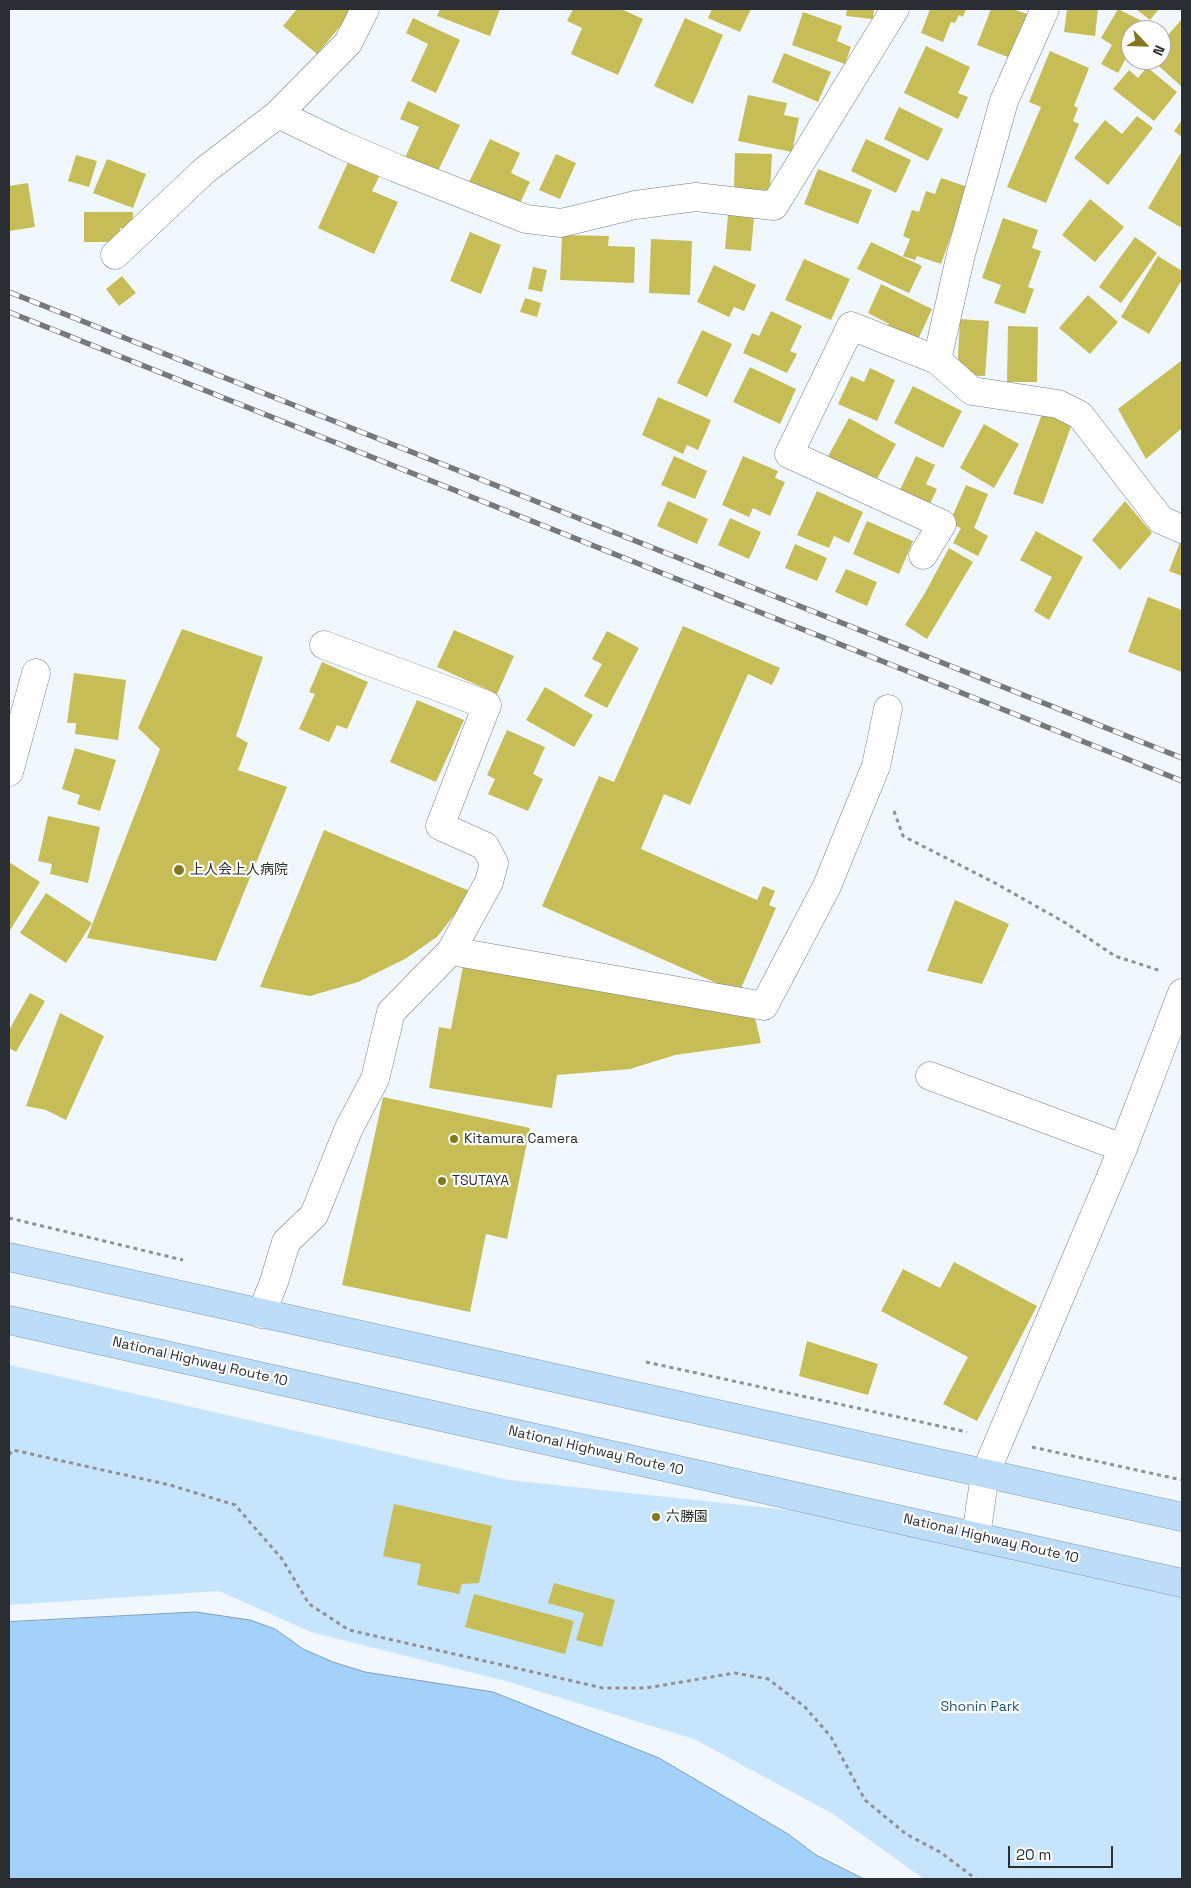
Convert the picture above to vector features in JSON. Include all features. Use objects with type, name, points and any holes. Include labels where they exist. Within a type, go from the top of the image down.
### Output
[{"type":"highway","points":[[9,1258],[1182,1517]]},
{"type":"highway","name":"National Highway Route 10","points":[[9,1320],[1182,1582]]},
{"type":"street","points":[[115,255],[204,171],[278,114],[348,43],[365,9]]},
{"type":"street","points":[[278,114],[342,145],[396,168],[526,219],[561,223],[635,205],[696,197],[774,206],[895,9]]},
{"type":"street","points":[[937,360],[961,254],[1004,101],[1045,9]]},
{"type":"street","points":[[923,555],[942,524],[789,454],[851,326],[937,360],[972,392],[1058,404],[1080,415],[1161,520],[1182,529]]},
{"type":"street","points":[[261,1314],[274,1282],[286,1242],[314,1215],[349,1128],[375,1079],[392,1012],[451,952],[489,882],[494,863],[485,846],[440,826],[487,705],[324,645]]},
{"type":"street","points":[[9,772],[36,673]]},
{"type":"street","points":[[451,952],[764,1006],[827,886],[876,766],[888,709]]},
{"type":"street","points":[[976,1536],[985,1474],[1123,1148],[1182,993]]},
{"type":"street","points":[[930,1076],[1123,1148]]},
{"type":"path","points":[[876,766],[903,836],[995,883],[1064,922],[1115,956],[1166,972]]},
{"type":"path","points":[[9,1218],[190,1262]]},
{"type":"path","points":[[642,1362],[1182,1480]]},
{"type":"path","points":[[9,1456],[13,1450],[170,1485],[235,1505],[282,1559],[309,1604],[349,1630],[603,1688],[646,1688],[735,1673],[768,1679],[805,1707],[831,1737],[865,1800],[906,1834],[940,1852],[976,1879]]},
{"type":"green space","name":"Shonin Park","points":[[10,1365],[509,1480],[983,1531],[1182,1584],[1182,1879],[924,1879],[833,1814],[694,1739],[506,1681],[311,1632],[219,1591],[9,1605]]},
{"type":"shaded area","points":[[196,1612],[250,1620],[275,1629],[303,1649],[333,1662],[365,1672],[493,1692],[659,1758],[788,1834],[816,1855],[864,1879],[9,1879],[9,1622]]},
{"type":"building","points":[[297,9],[350,9],[353,11],[317,54],[283,26]]},
{"type":"building","points":[[440,9],[500,9],[490,36],[437,16]]},
{"type":"building","points":[[573,9],[621,9],[643,19],[618,75],[571,54],[582,28],[567,21]]},
{"type":"building","points":[[712,9],[751,9],[740,32],[708,18]]},
{"type":"building","points":[[847,9],[874,9],[873,19],[846,16]]},
{"type":"building","points":[[930,9],[966,9],[963,17],[959,15],[955,23],[951,22],[943,42],[921,33]]},
{"type":"building","points":[[991,9],[1013,9],[1027,14],[1010,58],[977,45]]},
{"type":"building","points":[[1067,9],[1098,9],[1095,36],[1064,32]]},
{"type":"building","points":[[1118,9],[1140,20],[1121,20],[1121,67],[1118,73],[1101,64],[1112,45],[1101,38]]},
{"type":"building","points":[[1136,9],[1159,9],[1150,20]]},
{"type":"building","points":[[803,12],[842,26],[837,41],[851,47],[845,64],[792,45]]},
{"type":"building","points":[[413,18],[460,40],[436,93],[411,81],[428,44],[406,33]]},
{"type":"building","points":[[685,18],[723,35],[693,104],[654,86]]},
{"type":"building","points":[[1182,19],[1182,87],[1163,70],[1171,70],[1171,32]]},
{"type":"building","points":[[926,46],[970,67],[958,93],[968,97],[958,119],[904,93]]},
{"type":"building","points":[[1050,51],[1089,68],[1074,106],[1078,108],[1073,121],[1079,124],[1046,203],[1007,187],[1041,107],[1029,102]]},
{"type":"building","points":[[784,53],[831,72],[818,102],[772,82]]},
{"type":"building","points":[[1129,70],[1138,78],[1145,70],[1151,70],[1177,92],[1154,121],[1113,89]]},
{"type":"building","points":[[748,95],[787,103],[784,115],[799,118],[792,152],[738,141]]},
{"type":"building","points":[[408,101],[460,125],[436,175],[404,160],[419,127],[400,119]]},
{"type":"building","points":[[899,107],[943,129],[928,161],[884,139]]},
{"type":"building","points":[[1137,116],[1153,128],[1108,185],[1074,158],[1105,120],[1122,134]]},
{"type":"building","points":[[1182,120],[1182,137],[1174,131]]},
{"type":"building","points":[[490,139],[520,153],[511,173],[530,182],[517,209],[467,186]]},
{"type":"building","points":[[866,139],[911,160],[896,193],[851,171]]},
{"type":"building","points":[[1182,151],[1182,224],[1180,227],[1148,208]]},
{"type":"building","points":[[735,153],[772,154],[770,190],[734,189]]},
{"type":"building","points":[[556,154],[576,163],[560,199],[539,190]]},
{"type":"building","points":[[76,155],[97,161],[89,187],[68,181]]},
{"type":"building","points":[[107,159],[146,174],[133,208],[93,193]]},
{"type":"building","points":[[349,160],[380,175],[372,191],[398,202],[374,254],[318,228]]},
{"type":"building","points":[[818,169],[872,190],[858,224],[804,204]]},
{"type":"building","points":[[941,178],[968,187],[941,264],[917,256],[915,260],[903,256],[910,239],[903,236],[912,210],[919,212],[926,191],[935,194]]},
{"type":"building","points":[[28,183],[35,227],[9,231],[9,186]]},
{"type":"building","points":[[1090,199],[1124,227],[1095,262],[1062,235]]},
{"type":"building","points":[[84,212],[133,212],[133,228],[120,228],[120,242],[84,242]]},
{"type":"building","points":[[728,215],[754,217],[751,251],[725,249]]},
{"type":"building","points":[[1003,218],[1038,230],[1032,248],[1041,251],[1028,287],[1034,289],[1025,314],[994,303],[1001,285],[982,278]]},
{"type":"building","points":[[470,232],[501,245],[481,294],[450,281]]},
{"type":"building","points":[[562,235],[609,236],[608,246],[635,247],[634,283],[560,280]]},
{"type":"building","points":[[1135,237],[1157,253],[1121,303],[1099,287]]},
{"type":"building","points":[[651,239],[692,241],[690,295],[649,293]]},
{"type":"building","points":[[871,242],[922,266],[909,293],[857,269]]},
{"type":"building","points":[[1158,256],[1182,271],[1182,280],[1149,334],[1121,317]]},
{"type":"building","points":[[804,259],[850,279],[831,320],[785,300]]},
{"type":"building","points":[[714,265],[756,285],[744,311],[734,307],[729,317],[697,302]]},
{"type":"building","points":[[533,267],[547,270],[542,292],[528,289]]},
{"type":"building","points":[[122,276],[136,293],[119,306],[106,289]]},
{"type":"building","points":[[881,284],[932,309],[915,346],[885,331],[889,324],[868,313]]},
{"type":"building","points":[[1088,295],[1118,322],[1090,354],[1059,328]]},
{"type":"building","points":[[525,298],[541,303],[537,317],[520,312]]},
{"type":"building","points":[[771,311],[802,326],[790,351],[797,354],[787,373],[743,353],[752,333],[759,336]]},
{"type":"building","points":[[960,319],[989,321],[985,376],[957,375]]},
{"type":"building","points":[[1008,326],[1038,327],[1037,382],[1007,382]]},
{"type":"building","points":[[702,330],[732,344],[707,397],[677,383]]},
{"type":"building","points":[[1181,361],[1182,428],[1146,459],[1118,409]]},
{"type":"building","points":[[750,367],[796,389],[780,424],[733,402]]},
{"type":"building","points":[[870,368],[895,380],[877,421],[838,404],[851,376],[864,382]]},
{"type":"building","points":[[913,386],[962,411],[943,448],[894,423]]},
{"type":"building","points":[[658,397],[711,420],[698,450],[687,445],[683,454],[642,435]]},
{"type":"building","points":[[1043,411],[1073,421],[1043,504],[1013,494]]},
{"type":"building","points":[[849,418],[896,444],[873,486],[826,460]]},
{"type":"building","points":[[984,424],[1019,444],[994,488],[960,468]]},
{"type":"building","points":[[674,456],[707,471],[695,499],[661,485]]},
{"type":"building","points":[[743,456],[778,471],[775,478],[785,482],[770,516],[753,508],[749,517],[722,505]]},
{"type":"building","points":[[916,456],[935,465],[926,484],[937,489],[928,508],[898,494]]},
{"type":"building","points":[[966,485],[988,494],[974,528],[988,536],[978,556],[953,543],[961,528],[949,524]]},
{"type":"building","points":[[817,491],[863,512],[849,543],[834,536],[829,548],[797,535]]},
{"type":"building","points":[[668,501],[708,519],[697,544],[657,526]]},
{"type":"building","points":[[1125,501],[1152,533],[1120,570],[1092,540]]},
{"type":"building","points":[[730,518],[761,532],[749,559],[718,545]]},
{"type":"building","points":[[867,521],[913,541],[899,574],[853,554]]},
{"type":"building","points":[[1036,531],[1083,557],[1049,620],[1034,611],[1052,577],[1020,560]]},
{"type":"building","points":[[1182,537],[1182,576],[1169,571]]},
{"type":"building","points":[[795,544],[827,558],[817,581],[785,568]]},
{"type":"building","points":[[949,548],[973,562],[927,639],[905,625]]},
{"type":"building","points":[[846,569],[877,582],[867,606],[835,592]]},
{"type":"building","points":[[1148,597],[1182,610],[1182,672],[1128,652]]},
{"type":"building","points":[[683,626],[780,668],[772,685],[748,674],[690,805],[664,794],[641,849],[757,900],[763,886],[775,891],[769,905],[776,908],[739,993],[542,906],[599,776],[614,782]]},
{"type":"building","points":[[182,629],[263,657],[236,736],[248,743],[238,770],[287,787],[216,961],[87,938],[160,749],[138,728]]},
{"type":"building","points":[[454,630],[514,656],[497,694],[437,667]]},
{"type":"building","points":[[607,631],[639,648],[607,708],[584,696],[602,664],[592,659]]},
{"type":"building","points":[[322,662],[368,682],[347,729],[337,725],[329,742],[299,729],[315,694],[309,692]]},
{"type":"building","points":[[74,673],[126,680],[118,740],[75,734],[76,723],[67,723]]},
{"type":"building","points":[[545,687],[593,715],[574,747],[526,720]]},
{"type":"building","points":[[417,700],[464,720],[436,782],[390,762]]},
{"type":"building","points":[[507,730],[545,747],[533,774],[543,779],[528,811],[488,794],[495,779],[487,775]]},
{"type":"building","points":[[75,748],[116,760],[100,811],[77,804],[80,795],[62,789]]},
{"type":"building","points":[[48,816],[100,827],[88,883],[50,874],[52,864],[38,861]]},
{"type":"building","points":[[324,830],[472,892],[437,937],[405,959],[358,982],[310,996],[260,987]]},
{"type":"building","points":[[9,862],[40,882],[9,932]]},
{"type":"building","points":[[46,893],[92,923],[66,963],[20,933]]},
{"type":"building","points":[[955,900],[1009,924],[982,984],[927,971]]},
{"type":"building","points":[[464,961],[755,1018],[761,1043],[675,1055],[630,1069],[557,1075],[552,1108],[429,1088],[439,1027],[451,1029]]},
{"type":"building","points":[[30,993],[45,1001],[16,1052],[9,1048],[9,1030]]},
{"type":"building","points":[[60,1013],[104,1036],[66,1120],[46,1110],[26,1106]]},
{"type":"building","name":"TSUTAYA","points":[[383,1097],[530,1128],[507,1239],[486,1234],[470,1312],[342,1285]]},
{"type":"building","points":[[954,1262],[1037,1306],[977,1421],[943,1404],[968,1357],[881,1311],[903,1269],[940,1288]]},
{"type":"building","points":[[807,1341],[878,1364],[868,1395],[799,1376]]},
{"type":"building","points":[[394,1504],[492,1526],[479,1583],[462,1584],[459,1594],[417,1585],[421,1564],[383,1556]]},
{"type":"building","points":[[554,1583],[615,1600],[602,1647],[576,1640],[584,1613],[548,1603]]},
{"type":"building","points":[[474,1594],[574,1621],[565,1654],[465,1627]]},
{"type":"railway","points":[[9,292],[1182,758]]},
{"type":"railway","points":[[9,312],[1182,781]]},
{"type":"place","name":"上人会上人病院","points":[[179,870]]},
{"type":"place","name":"Kitamura Camera","points":[[454,1139]]},
{"type":"place","name":"TSUTAYA","points":[[442,1181]]},
{"type":"place","name":"六勝園","points":[[656,1517]]}]
